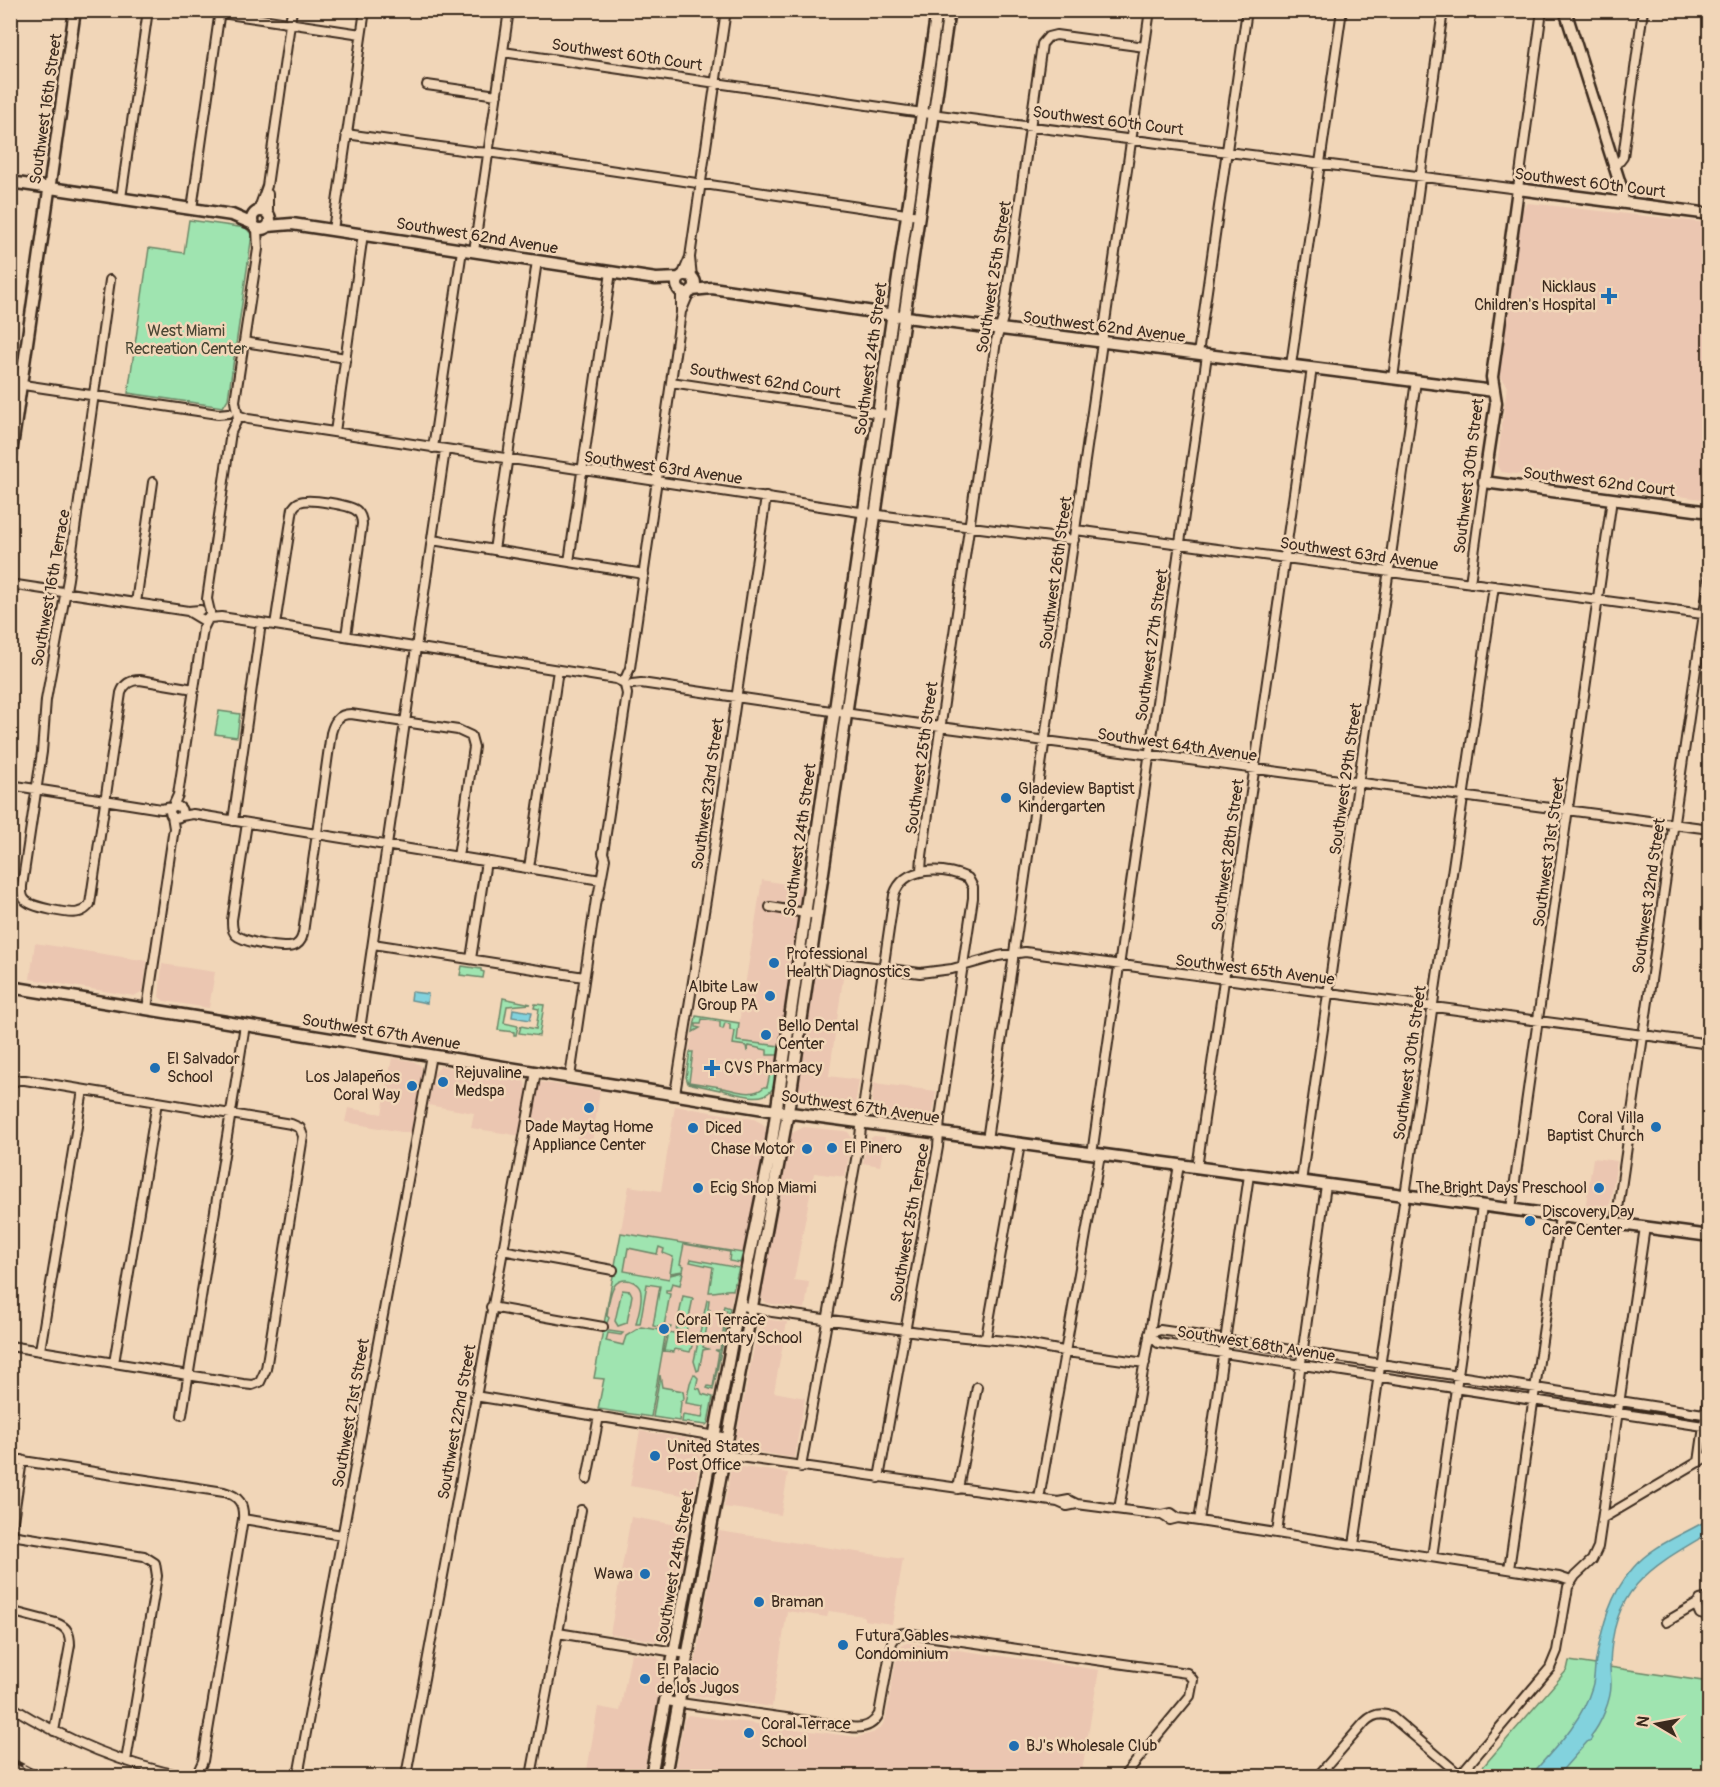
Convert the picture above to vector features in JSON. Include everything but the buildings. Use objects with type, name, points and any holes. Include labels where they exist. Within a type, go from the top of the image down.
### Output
[{"type":"main road","name":"Southwest 16th Street","points":[[10,461],[16,384],[50,188],[75,10]]},
{"type":"main road","name":"Southwest 24th Street","points":[[665,1776],[752,1308],[765,1211],[817,915],[846,714],[878,413],[919,216],[928,114],[943,12]]},
{"type":"main road","points":[[1564,13],[1621,187],[1623,202]]},
{"type":"main road","name":"Southwest 24th Street","points":[[782,1111],[798,957],[834,712],[869,513],[890,415],[907,214],[928,114]]},
{"type":"main road","name":"Southwest 62nd Avenue","points":[[10,182],[898,315],[1494,391]]},
{"type":"main road","name":"Southwest 60th Court","points":[[1518,189],[1710,214]]},
{"type":"main road","name":"Southwest 30th Street","points":[[1484,482],[1496,404],[1492,377],[1518,189]]},
{"type":"main road","name":"Southwest 62nd Court","points":[[1484,482],[1710,512]]},
{"type":"main road","name":"Southwest 67th Avenue","points":[[10,987],[675,1095],[939,1134],[1710,1236]]},
{"type":"main road","name":"Southwest 24th Street","points":[[651,1776],[739,1305],[765,1211]]},
{"type":"street","points":[[121,198],[148,10]]},
{"type":"street","points":[[201,10],[361,34]]},
{"type":"street","points":[[147,1009],[292,10]]},
{"type":"street","points":[[333,230],[364,10]]},
{"type":"street","points":[[433,448],[488,152],[509,10]]},
{"type":"street","points":[[570,1077],[596,899],[594,896],[599,879],[600,860],[603,853],[630,681],[630,668],[726,10]]},
{"type":"street","points":[[918,10],[943,12]]},
{"type":"street","name":"Southwest 26th Street","points":[[987,1140],[1150,10]]},
{"type":"street","name":"Southwest 27th Street","points":[[1039,1499],[1096,1154],[1119,965],[1180,544],[1227,152],[1247,10]]},
{"type":"street","points":[[1291,365],[1342,10]]},
{"type":"street","points":[[1393,378],[1443,10]]},
{"type":"street","points":[[1614,165],[1623,157],[1643,10]]},
{"type":"street","points":[[192,209],[220,12]]},
{"type":"street","name":"Southwest 30th Street","points":[[1518,189],[1543,12]]},
{"type":"street","name":"Southwest 25th Street","points":[[921,871],[996,341],[1000,328],[1042,48],[1046,38],[1056,35],[1145,47]]},
{"type":"street","name":"Southwest 60th Court","points":[[503,52],[928,114],[1518,189]]},
{"type":"street","points":[[427,85],[497,95]]},
{"type":"street","points":[[346,134],[488,152],[919,216]]},
{"type":"street","points":[[335,432],[363,234]]},
{"type":"street","points":[[494,550],[537,261]]},
{"type":"street","points":[[569,562],[611,272]]},
{"type":"street","name":"Southwest 16th Terrace","points":[[106,800],[92,896],[87,908],[73,913],[35,906],[25,900],[22,895],[22,886],[42,752],[46,700],[65,593],[110,280]]},
{"type":"street","points":[[244,342],[346,358]]},
{"type":"street","name":"Southwest 28th Street","points":[[1197,1168],[1312,368]]},
{"type":"street","name":"Southwest 29th Street","points":[[1301,1182],[1416,381]]},
{"type":"street","name":"Southwest 62nd Court","points":[[671,382],[890,415]]},
{"type":"street","points":[[16,384],[233,417]]},
{"type":"street","name":"Southwest 63rd Avenue","points":[[233,417],[869,513],[1074,540]]},
{"type":"street","points":[[358,1043],[445,450]]},
{"type":"street","points":[[135,603],[153,482]]},
{"type":"street","name":"Southwest 30th Street","points":[[1470,583],[1484,482]]},
{"type":"street","name":"Southwest 23rd Street","points":[[675,1095],[766,497]]},
{"type":"street","name":"Southwest 31st Street","points":[[1511,1209],[1612,499]]},
{"type":"street","points":[[275,625],[291,516],[298,503],[310,501],[346,506],[359,513],[362,528],[346,636]]},
{"type":"street","name":"Southwest 63rd Avenue","points":[[1076,530],[1706,614]]},
{"type":"street","points":[[432,540],[644,574]]},
{"type":"street","name":"Southwest 32nd Street","points":[[1616,1223],[1673,824],[1706,614],[1710,572]]},
{"type":"street","points":[[10,584],[205,614]]},
{"type":"street","name":"Southwest 30th Street","points":[[1354,1545],[1494,586]]},
{"type":"street","name":"Southwest 64th Avenue","points":[[205,614],[846,714],[1710,829]]},
{"type":"street","points":[[233,821],[261,623]]},
{"type":"street","points":[[529,868],[558,670]]},
{"type":"street","points":[[106,800],[121,693],[128,683],[140,680],[194,689]]},
{"type":"street","points":[[247,823],[232,920],[234,932],[245,940],[292,947],[298,943],[303,932],[331,733],[340,716],[351,714],[458,730],[471,736],[474,742],[458,857]]},
{"type":"street","points":[[10,785],[599,879]]},
{"type":"street","points":[[471,959],[486,861]]},
{"type":"street","points":[[801,1467],[861,1122],[895,891],[906,876],[921,871]]},
{"type":"street","name":"Southwest 25th Terrace","points":[[879,1478],[939,1134],[973,898],[972,884],[968,878],[921,871]]},
{"type":"street","points":[[770,907],[817,915]]},
{"type":"street","points":[[373,944],[585,977]]},
{"type":"street","name":"Southwest 65th Avenue","points":[[798,957],[920,973],[1025,952],[1710,1044]]},
{"type":"street","points":[[182,1415],[245,1025]]},
{"type":"street","name":"Southwest 21st Street","points":[[298,1776],[431,1055]]},
{"type":"street","name":"Southwest 22nd Street","points":[[406,1776],[536,1072]]},
{"type":"street","points":[[10,1346],[243,1384],[252,1385],[260,1382],[266,1369],[303,1141],[302,1131],[298,1126],[291,1124],[25,1080],[11,1083]]},
{"type":"street","points":[[40,1350],[82,1090]]},
{"type":"street","points":[[114,1363],[157,1102]]},
{"type":"street","points":[[986,1338],[1020,1144]]},
{"type":"street","points":[[1119,1509],[1179,1165]]},
{"type":"street","points":[[1199,1521],[1249,1175]]},
{"type":"street","points":[[1277,1533],[1326,1185]]},
{"type":"street","points":[[1432,1557],[1482,1206]]},
{"type":"street","points":[[1509,1569],[1560,1216]]},
{"type":"street","points":[[1318,1776],[1365,1722],[1380,1714],[1392,1717],[1459,1775],[1550,1668],[1557,1651],[1571,1581],[1595,1556],[1600,1541],[1645,1227]]},
{"type":"street","points":[[502,1250],[613,1270]]},
{"type":"street","points":[[739,1305],[905,1330],[1025,1343],[1065,1352],[1145,1364]]},
{"type":"street","points":[[491,1307],[603,1327]]},
{"type":"street","name":"Southwest 68th Avenue","points":[[1707,1415],[1160,1330],[1149,1334],[1158,1343],[1707,1427]]},
{"type":"street","points":[[1698,1462],[1707,1427],[1710,1383]]},
{"type":"street","points":[[958,1489],[977,1387]]},
{"type":"street","points":[[475,1396],[728,1438]]},
{"type":"street","points":[[587,1479],[598,1416]]},
{"type":"street","points":[[711,1453],[958,1489],[1058,1502],[1069,1500],[1077,1504],[1162,1515],[1171,1514],[1178,1518],[1559,1577],[1571,1581]]},
{"type":"street","points":[[1603,1518],[1710,1455]]},
{"type":"street","points":[[10,1459],[224,1492],[237,1497],[244,1510],[243,1519],[203,1761],[193,1775]]},
{"type":"street","points":[[22,1460],[11,1538],[144,1556],[155,1563],[157,1576],[126,1761]]},
{"type":"street","points":[[531,1776],[581,1510]]},
{"type":"street","points":[[243,1519],[342,1535]]},
{"type":"street","points":[[1665,1622],[1708,1599]]},
{"type":"street","points":[[1697,1604],[1697,1610],[1706,1615]]},
{"type":"street","points":[[10,1611],[62,1625],[69,1633],[70,1645],[54,1731]]},
{"type":"street","points":[[1684,1612],[1706,1615]]},
{"type":"street","points":[[558,1633],[687,1654]]},
{"type":"street","points":[[666,1701],[861,1728],[876,1720],[879,1713],[891,1646],[897,1634],[1179,1671],[1191,1676],[1193,1688],[1190,1696],[1124,1776]]},
{"type":"street","points":[[10,1707],[83,1746],[126,1761],[183,1776]]},
{"type":"shaded area","name":"Nicklaus Children's Hospital","points":[[1528,203],[1709,223],[1709,500],[1501,472],[1497,466],[1507,385],[1500,376],[1499,368],[1521,210]]},
{"type":"shaded area","points":[[762,880],[803,887],[775,1083],[768,1094],[760,1097],[694,1086],[687,1082],[686,1075],[695,1016],[739,1023]]},
{"type":"shaded area","points":[[35,943],[147,961],[143,991],[134,996],[30,979]]},
{"type":"shaded area","points":[[162,964],[215,972],[209,1008],[164,1001],[159,997]]},
{"type":"shaded area","points":[[817,970],[844,972],[829,1076],[859,1080],[855,1105],[851,1109],[808,1104],[799,1097],[797,1091],[814,975]]},
{"type":"shaded area","points":[[392,1058],[413,1061],[422,1069],[422,1084],[413,1134],[345,1122],[348,1108],[382,1114]]},
{"type":"shaded area","points":[[440,1066],[523,1080],[528,1097],[521,1136],[471,1128],[474,1113],[428,1105],[434,1074]]},
{"type":"shaded area","points":[[540,1082],[600,1091],[591,1148],[575,1146],[578,1130],[530,1122]]},
{"type":"shaded area","points":[[874,1083],[936,1091],[933,1114],[925,1120],[875,1113],[871,1107]]},
{"type":"shaded area","points":[[675,1106],[754,1119],[763,1124],[767,1132],[754,1213],[732,1298],[708,1421],[704,1425],[598,1409],[604,1379],[594,1378],[629,1186],[661,1191]]},
{"type":"shaded area","points":[[804,1127],[844,1131],[848,1132],[852,1138],[845,1177],[814,1173],[794,1280],[809,1282],[805,1309],[767,1303],[762,1299],[760,1293],[780,1200],[789,1140],[792,1133]]},
{"type":"shaded area","points":[[874,1136],[885,1137],[880,1166],[863,1163],[868,1140]]},
{"type":"shaded area","points":[[1593,1158],[1617,1161],[1610,1205],[1603,1211],[1585,1209]]},
{"type":"shaded area","points":[[763,1319],[787,1322],[774,1392],[805,1398],[794,1458],[734,1448],[759,1323]]},
{"type":"shaded area","points":[[640,1431],[697,1440],[702,1444],[694,1497],[630,1486]]},
{"type":"shaded area","points":[[735,1466],[788,1473],[781,1515],[724,1507],[731,1469]]},
{"type":"shaded area","points":[[631,1517],[689,1527],[669,1635],[668,1639],[663,1642],[610,1634]]},
{"type":"shaded area","points":[[719,1531],[903,1559],[892,1624],[864,1620],[864,1616],[829,1611],[827,1617],[787,1611],[772,1707],[692,1695],[690,1691]]},
{"type":"shaded area","points":[[908,1643],[1099,1670],[1081,1776],[674,1776],[684,1720],[688,1715],[857,1737],[873,1733],[882,1726],[886,1717],[898,1649]]},
{"type":"shaded area","points":[[631,1653],[657,1657],[664,1664],[643,1776],[586,1776],[598,1707],[620,1711]]},
{"type":"green space","name":"West Miami Recreation Center","points":[[189,220],[246,228],[252,235],[228,399],[223,407],[128,393],[149,248],[184,253]]},
{"type":"green space","points":[[219,711],[240,714],[237,737],[215,734]]},
{"type":"green space","points":[[462,966],[481,969],[484,972],[483,978],[460,975]]},
{"type":"green space","points":[[503,998],[531,1004],[507,1006],[504,1023],[518,1026],[516,1035],[514,1032],[498,1030]]},
{"type":"green space","points":[[535,1004],[544,1005],[539,1036],[519,1033],[521,1026],[536,1029],[539,1009],[534,1008]]},
{"type":"green space","points":[[696,1016],[739,1023],[737,1041],[780,1046],[779,1055],[767,1055],[767,1050],[749,1046],[747,1052],[746,1046],[733,1044],[735,1031],[730,1030],[730,1024],[725,1023],[723,1029],[720,1028],[720,1022],[702,1019],[701,1024],[696,1024],[696,1027],[700,1028],[693,1032]]},
{"type":"green space","points":[[690,1052],[693,1052],[689,1082],[721,1087],[720,1090],[688,1083],[686,1077]]},
{"type":"green space","points":[[766,1067],[777,1068],[775,1084],[769,1093],[749,1096],[722,1090],[722,1088],[750,1093],[767,1087],[771,1069]]},
{"type":"green space","points":[[621,1233],[743,1253],[740,1263],[729,1261],[730,1252],[684,1244],[680,1264],[684,1266],[683,1271],[670,1273],[673,1257],[663,1253],[664,1249],[659,1247],[657,1254],[628,1248],[624,1271],[669,1279],[670,1275],[683,1272],[680,1285],[672,1283],[670,1290],[666,1290],[666,1293],[670,1294],[664,1326],[671,1327],[670,1329],[653,1326],[660,1286],[647,1284],[640,1324],[636,1324],[641,1294],[638,1285],[630,1280],[620,1281],[613,1288],[607,1316],[609,1318],[604,1324]]},
{"type":"green space","points":[[691,1259],[739,1268],[733,1290],[709,1292],[713,1267],[690,1262]]},
{"type":"green space","points":[[622,1290],[630,1291],[632,1295],[627,1323],[618,1326],[615,1321]]},
{"type":"green space","points":[[683,1296],[693,1298],[686,1332],[676,1330]]},
{"type":"green space","points":[[707,1300],[709,1300],[708,1309],[710,1310],[703,1347],[708,1349],[703,1350],[697,1371],[694,1361]]},
{"type":"green space","points":[[724,1306],[730,1308],[713,1390],[707,1388],[708,1386],[713,1387],[719,1352],[715,1350],[720,1350],[727,1310],[723,1309]]},
{"type":"green space","points":[[641,1327],[666,1331],[651,1417],[598,1409],[604,1379],[594,1378],[603,1330],[623,1333],[621,1335],[608,1333],[606,1341],[623,1345],[626,1336]]},
{"type":"green space","points":[[668,1332],[695,1337],[690,1352],[675,1349],[674,1352],[664,1351]]},
{"type":"green space","points":[[735,1347],[737,1347],[737,1360],[724,1427],[721,1426]]},
{"type":"green space","points":[[694,1374],[698,1378],[696,1388],[700,1389],[702,1394],[713,1397],[706,1425],[682,1422],[683,1415],[702,1418],[704,1406],[686,1403]]},
{"type":"green space","points":[[660,1375],[662,1387],[683,1391],[684,1398],[680,1401],[679,1421],[653,1417]]},
{"type":"green space","points":[[1569,1661],[1709,1682],[1709,1776],[1475,1776],[1567,1670]]},
{"type":"water","points":[[412,992],[428,994],[427,1003],[411,1000]]},
{"type":"water","points":[[513,1009],[532,1012],[530,1020],[512,1017]]},
{"type":"water","points":[[1709,1519],[1709,1533],[1652,1570],[1626,1599],[1612,1639],[1609,1698],[1602,1719],[1590,1741],[1557,1776],[1530,1776],[1558,1745],[1587,1700],[1593,1684],[1604,1623],[1625,1578],[1650,1553]]},
{"type":"railway","points":[[10,1759],[43,1776]]},
{"type":"place","name":"Nicklaus Children's Hospital","points":[[1609,296]]},
{"type":"place","name":"Gladeview Baptist Kindergarten","points":[[1006,798]]},
{"type":"place","name":"Professional Health Diagnostics","points":[[774,963]]},
{"type":"place","name":"Albite Law Group PA","points":[[770,996]]},
{"type":"place","name":"Bello Dental Center","points":[[766,1035]]},
{"type":"place","name":"El Salvador School","points":[[155,1068]]},
{"type":"place","name":"CVS Pharmacy","points":[[712,1068]]},
{"type":"place","name":"Rejuvaline Medspa","points":[[443,1082]]},
{"type":"place","name":"Los Jalapeños Coral Way","points":[[412,1086]]},
{"type":"place","name":"Dade Maytag Home Appliance Center","points":[[589,1108]]},
{"type":"place","name":"Coral Villa Baptist Church","points":[[1656,1127]]},
{"type":"place","name":"Diced","points":[[693,1128]]},
{"type":"place","name":"El Pinero","points":[[832,1148]]},
{"type":"place","name":"Chase Motor","points":[[807,1149]]},
{"type":"place","name":"Ecig Shop Miami","points":[[698,1188]]},
{"type":"place","name":"The Bright Days Preschool","points":[[1599,1188]]},
{"type":"place","name":"Discovery Day Care Center","points":[[1530,1221]]},
{"type":"place","name":"Coral Terrace Elementary School","points":[[664,1329]]},
{"type":"place","name":"United States Post Office","points":[[655,1456]]},
{"type":"place","name":"Wawa","points":[[645,1574]]},
{"type":"place","name":"Braman","points":[[759,1602]]},
{"type":"place","name":"Futura Gables Condominium","points":[[843,1645]]},
{"type":"place","name":"El Palacio de los Jugos","points":[[645,1679]]},
{"type":"place","name":"Coral Terrace School","points":[[749,1733]]},
{"type":"place","name":"BJ's Wholesale Club","points":[[1014,1746]]}]
